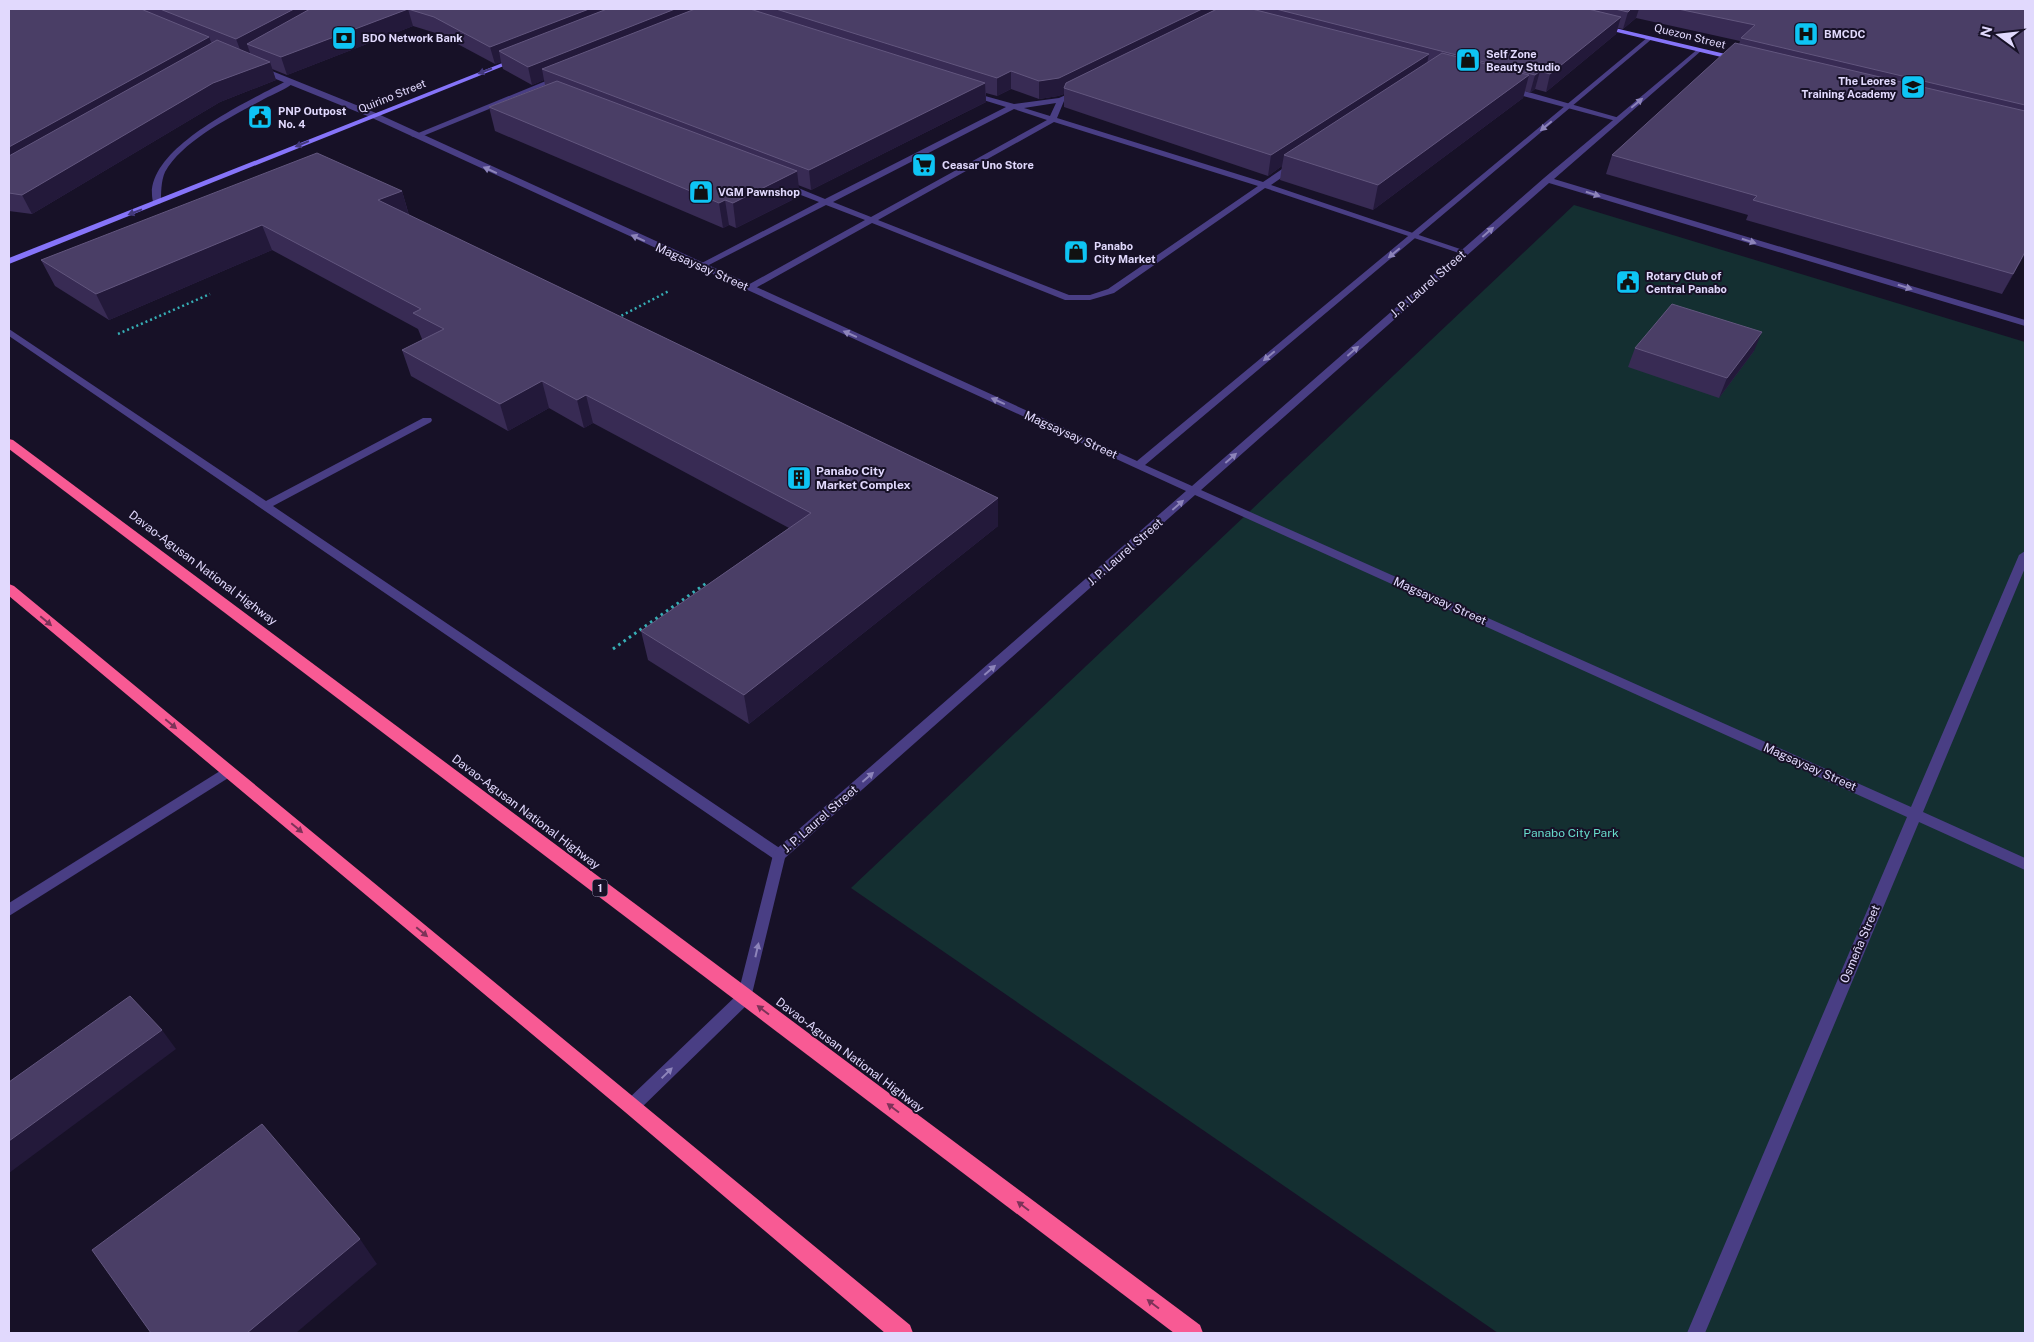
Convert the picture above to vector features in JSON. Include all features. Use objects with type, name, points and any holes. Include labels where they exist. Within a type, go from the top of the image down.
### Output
[{"type":"highway","name":"Davao-Agusan National Highway","points":[[9,443],[1192,1333]]},
{"type":"highway","points":[[9,590],[632,1106],[902,1333]]},
{"type":"street","name":"Quezon Street","points":[[1592,24],[1747,62]]},
{"type":"street","points":[[1138,465],[1415,236],[1650,38]]},
{"type":"street","name":"J. P. Laurel Street","points":[[746,997],[779,855],[1547,180],[1700,50]]},
{"type":"street","name":"Quirino Street","points":[[9,261],[527,55]]},
{"type":"street","name":"Magsaysay Street","points":[[251,66],[373,115],[414,136],[1194,491],[2025,864]]},
{"type":"street","points":[[414,136],[570,74]]},
{"type":"street","points":[[157,203],[157,186],[162,172],[173,157],[188,142],[209,128],[291,82]]},
{"type":"street","points":[[704,268],[827,202],[1012,107],[1061,100],[1087,87]]},
{"type":"street","points":[[534,88],[543,92]]},
{"type":"street","points":[[1502,88],[1619,118]]},
{"type":"street","points":[[965,92],[1263,185],[1465,252]]},
{"type":"street","points":[[749,288],[1052,120],[1061,100]]},
{"type":"street","points":[[772,180],[1068,298],[1084,299],[1098,297],[1111,291],[1304,158]]},
{"type":"street","points":[[1547,180],[2025,323]]},
{"type":"street","points":[[9,332],[779,855]]},
{"type":"street","points":[[265,506],[428,420]]},
{"type":"street","name":"Osmeña Street","points":[[1696,1333],[2025,555]]},
{"type":"street","points":[[9,910],[228,771]]},
{"type":"street","points":[[632,1106],[746,997]]},
{"type":"path","points":[[614,320],[704,268]]},
{"type":"path","points":[[118,334],[210,294]]},
{"type":"path","points":[[613,648],[708,582]]},
{"type":"green space","name":"Panabo City Park","points":[[1574,205],[2025,342],[2025,1333],[1498,1333],[851,888]]},
{"type":"building","points":[[9,9],[141,9],[209,37],[9,147]]},
{"type":"building","points":[[160,9],[294,9],[236,39]]},
{"type":"building","points":[[310,9],[408,9],[281,57],[247,44]]},
{"type":"building","points":[[408,9],[589,9],[490,47],[434,17]]},
{"type":"building","points":[[607,9],[675,9],[528,67],[499,51]]},
{"type":"building","points":[[695,9],[750,9],[985,83],[809,170],[542,69]]},
{"type":"building","points":[[776,9],[1202,9],[1059,78],[1039,81],[1011,71],[997,78]]},
{"type":"building","points":[[1217,9],[1252,9],[1429,54],[1271,155],[1064,88],[1066,83]]},
{"type":"building","points":[[1276,9],[1588,9],[1621,17],[1550,74],[1540,71],[1535,75]]},
{"type":"building","points":[[1615,9],[1631,9],[1628,12]]},
{"type":"building","points":[[1678,9],[2025,9],[2025,105],[1741,38],[1755,25]]},
{"type":"building","points":[[217,40],[270,62],[213,83],[22,195],[9,193],[9,156]]},
{"type":"building","points":[[1735,43],[2025,111],[2025,252],[2013,274],[1753,200],[1757,196],[1612,155]]},
{"type":"building","points":[[1442,53],[1529,75],[1378,185],[1284,155]]},
{"type":"building","points":[[557,81],[797,171],[733,203],[725,200],[719,203],[489,107]]},
{"type":"building","name":"Panabo City Market Complex","points":[[317,153],[402,191],[378,200],[998,498],[744,695],[641,631],[811,513],[586,395],[577,400],[542,381],[500,404],[402,350],[444,329],[413,313],[421,309],[262,225],[96,294],[41,260]]},
{"type":"building","points":[[1672,304],[1762,332],[1727,378],[1635,348]]},
{"type":"building","points":[[130,996],[162,1030],[9,1141],[9,1082]]},
{"type":"building","points":[[262,1124],[360,1239],[247,1333],[151,1333],[92,1250]]},
{"type":"place","name":"BMCDC","points":[[1806,34]]},
{"type":"place","name":"BDO Network Bank","points":[[344,38]]},
{"type":"place","name":"Self Zone Beauty Studio","points":[[1468,60]]},
{"type":"place","name":"The Leores Training Academy","points":[[1913,87]]},
{"type":"place","name":"PNP Outpost No. 4","points":[[260,117]]},
{"type":"place","name":"Ceasar Uno Store","points":[[924,165]]},
{"type":"place","name":"VGM Pawnshop","points":[[701,192]]},
{"type":"place","name":"Panabo City Market","points":[[1076,252]]},
{"type":"place","name":"Rotary Club of Central Panabo","points":[[1628,282]]},
{"type":"place","name":"Panabo City Market Complex","points":[[799,478]]}]
